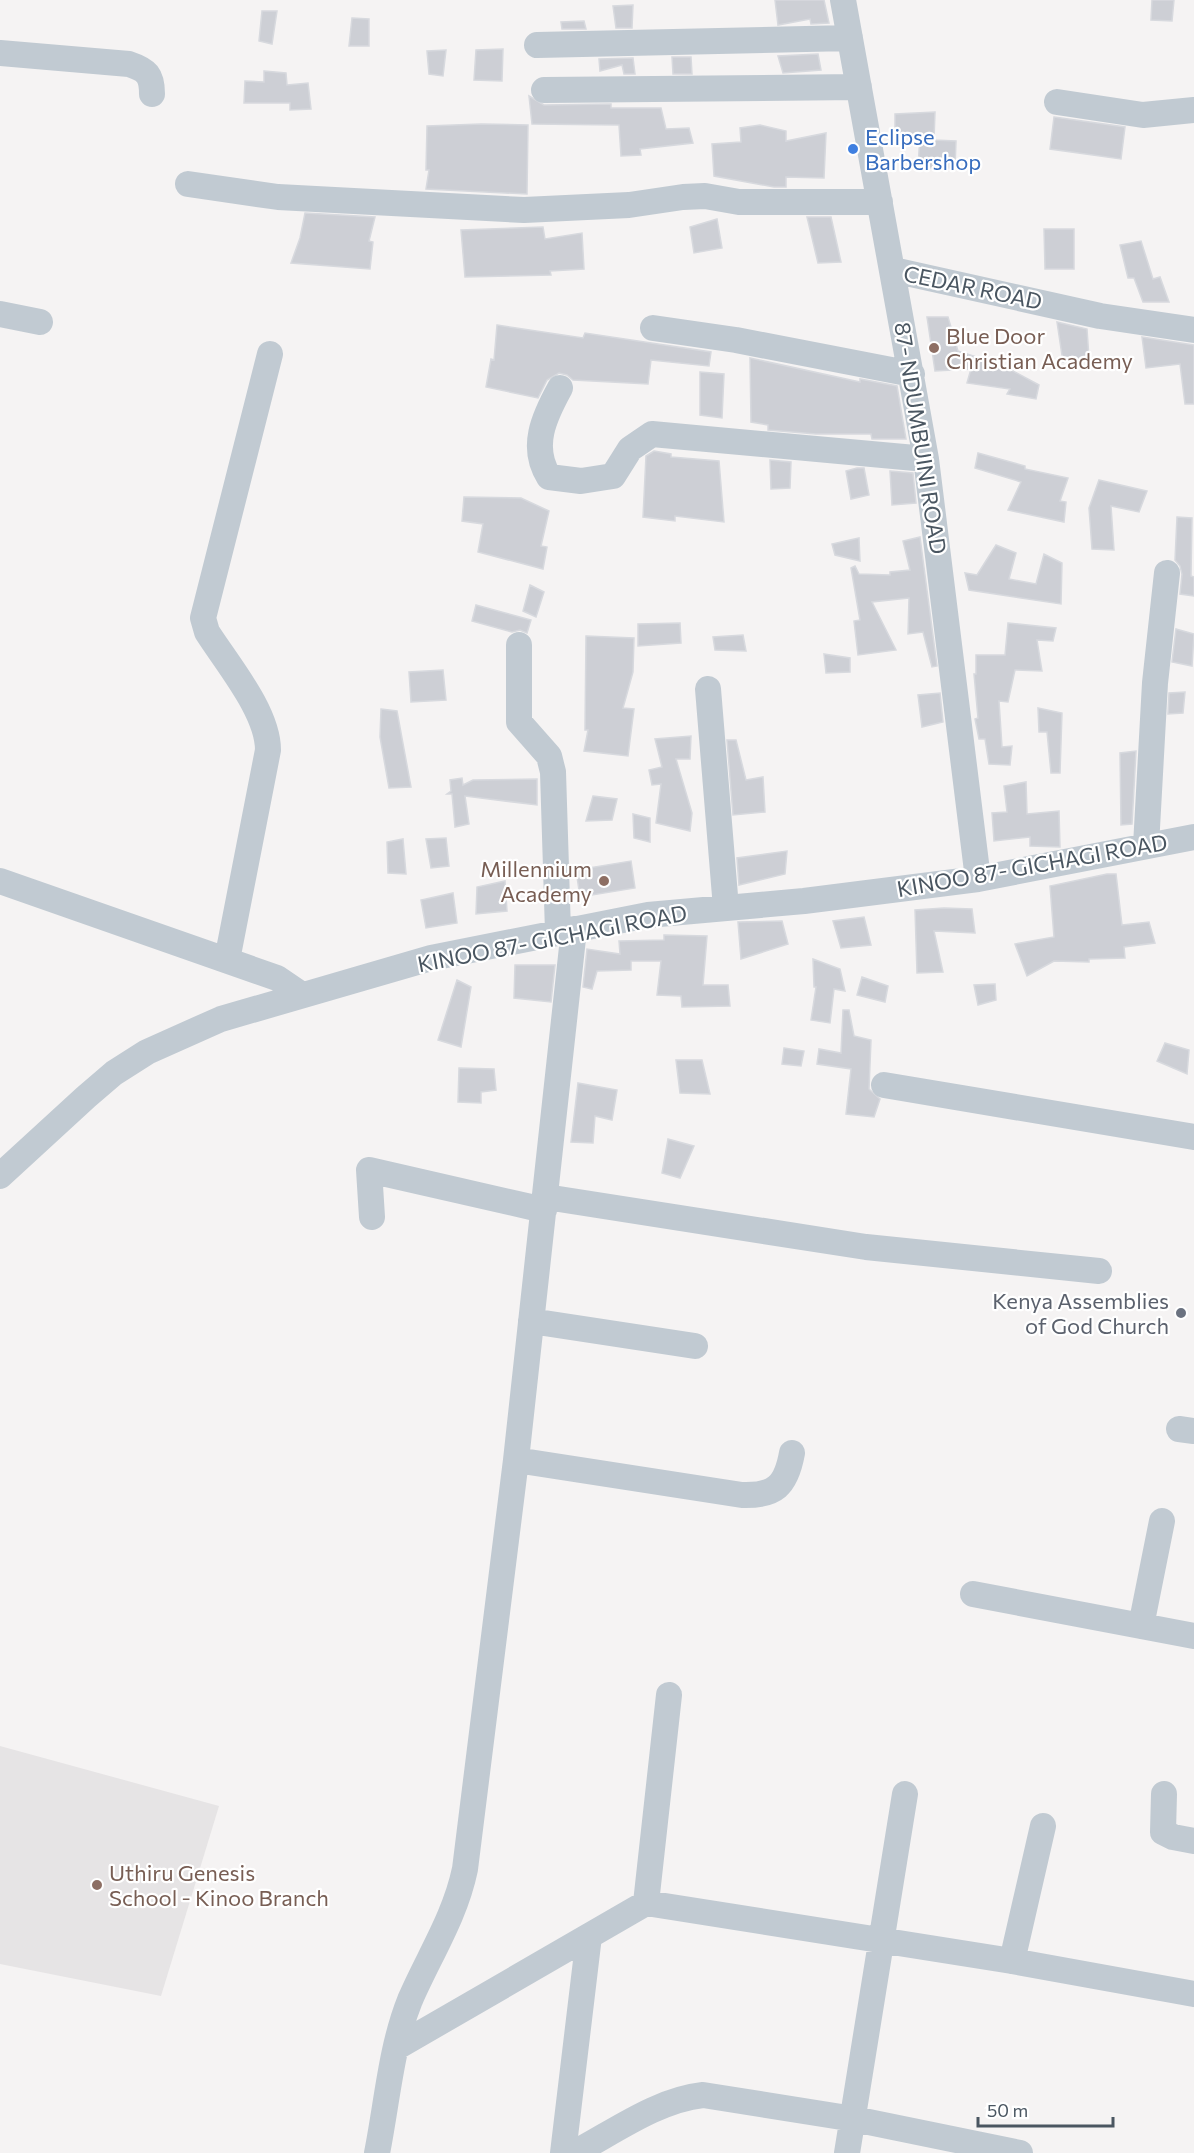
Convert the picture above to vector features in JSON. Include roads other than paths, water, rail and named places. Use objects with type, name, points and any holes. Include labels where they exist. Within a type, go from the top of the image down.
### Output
[{"type":"street","name":"87- NDUMBUINI ROAD","points":[[843,0],[926,459],[978,879]]},
{"type":"street","points":[[537,45],[850,38]]},
{"type":"street","points":[[0,53],[129,64],[148,72],[152,79],[152,94]]},
{"type":"street","points":[[544,90],[859,87]]},
{"type":"street","points":[[1058,102],[1143,115],[1194,110]]},
{"type":"street","points":[[188,184],[278,197],[524,210],[628,205],[683,196],[705,196],[739,202],[880,202]]},
{"type":"street","name":"CEDAR ROAD","points":[[893,270],[1100,316],[1194,330]]},
{"type":"street","points":[[0,314],[40,322]]},
{"type":"street","points":[[653,328],[736,340],[912,374]]},
{"type":"street","points":[[226,960],[268,750],[268,738],[258,712],[207,632],[203,618],[270,354]]},
{"type":"street","points":[[560,388],[546,414],[540,437],[540,463],[549,477],[581,481],[613,476],[630,449],[652,434],[926,459]]},
{"type":"street","points":[[1146,846],[1155,683],[1167,573]]},
{"type":"street","points":[[377,2153],[397,2047],[410,2000],[453,1913],[465,1869],[516,1460],[545,1203],[566,931],[553,772],[549,756],[519,722],[519,645]]},
{"type":"street","points":[[708,688],[726,908]]},
{"type":"street","name":"KINOO 87- GICHAGI ROAD","points":[[0,1176],[86,1096],[114,1073],[147,1052],[221,1019],[431,958],[648,915],[978,879],[1194,837]]},
{"type":"street","points":[[0,880],[277,978],[302,995]]},
{"type":"street","points":[[884,1085],[1194,1137]]},
{"type":"street","points":[[372,1217],[369,1170],[545,1203],[866,1247],[1099,1271]]},
{"type":"street","points":[[531,1321],[695,1346]]},
{"type":"street","points":[[516,1460],[742,1496],[759,1496],[772,1493],[780,1485],[790,1467],[792,1453]]},
{"type":"street","points":[[1141,1626],[1162,1521]]},
{"type":"street","points":[[973,1594],[1194,1636]]},
{"type":"street","points":[[646,1903],[669,1695]]},
{"type":"street","points":[[847,2153],[905,1794]]},
{"type":"street","points":[[1164,1794],[1163,1832],[1173,1837],[1194,1841]]},
{"type":"street","points":[[1012,1961],[1042,1826]]},
{"type":"street","points":[[397,2047],[646,1903],[1012,1961],[1194,1994]]},
{"type":"street","points":[[564,2153],[589,1936]]},
{"type":"street","points":[[574,2153],[683,2097],[703,2095],[854,2119],[1020,2153]]},
{"type":"place","name":"Eclipse Barbershop","points":[[853,149]]},
{"type":"place","name":"Blue Door Christian Academy","points":[[934,348]]},
{"type":"place","name":"Millennium Academy","points":[[604,881]]},
{"type":"place","name":"Kenya Assemblies of God Church","points":[[1181,1313]]},
{"type":"place","name":"Uthiru Genesis School - Kinoo Branch","points":[[97,1885]]}]
